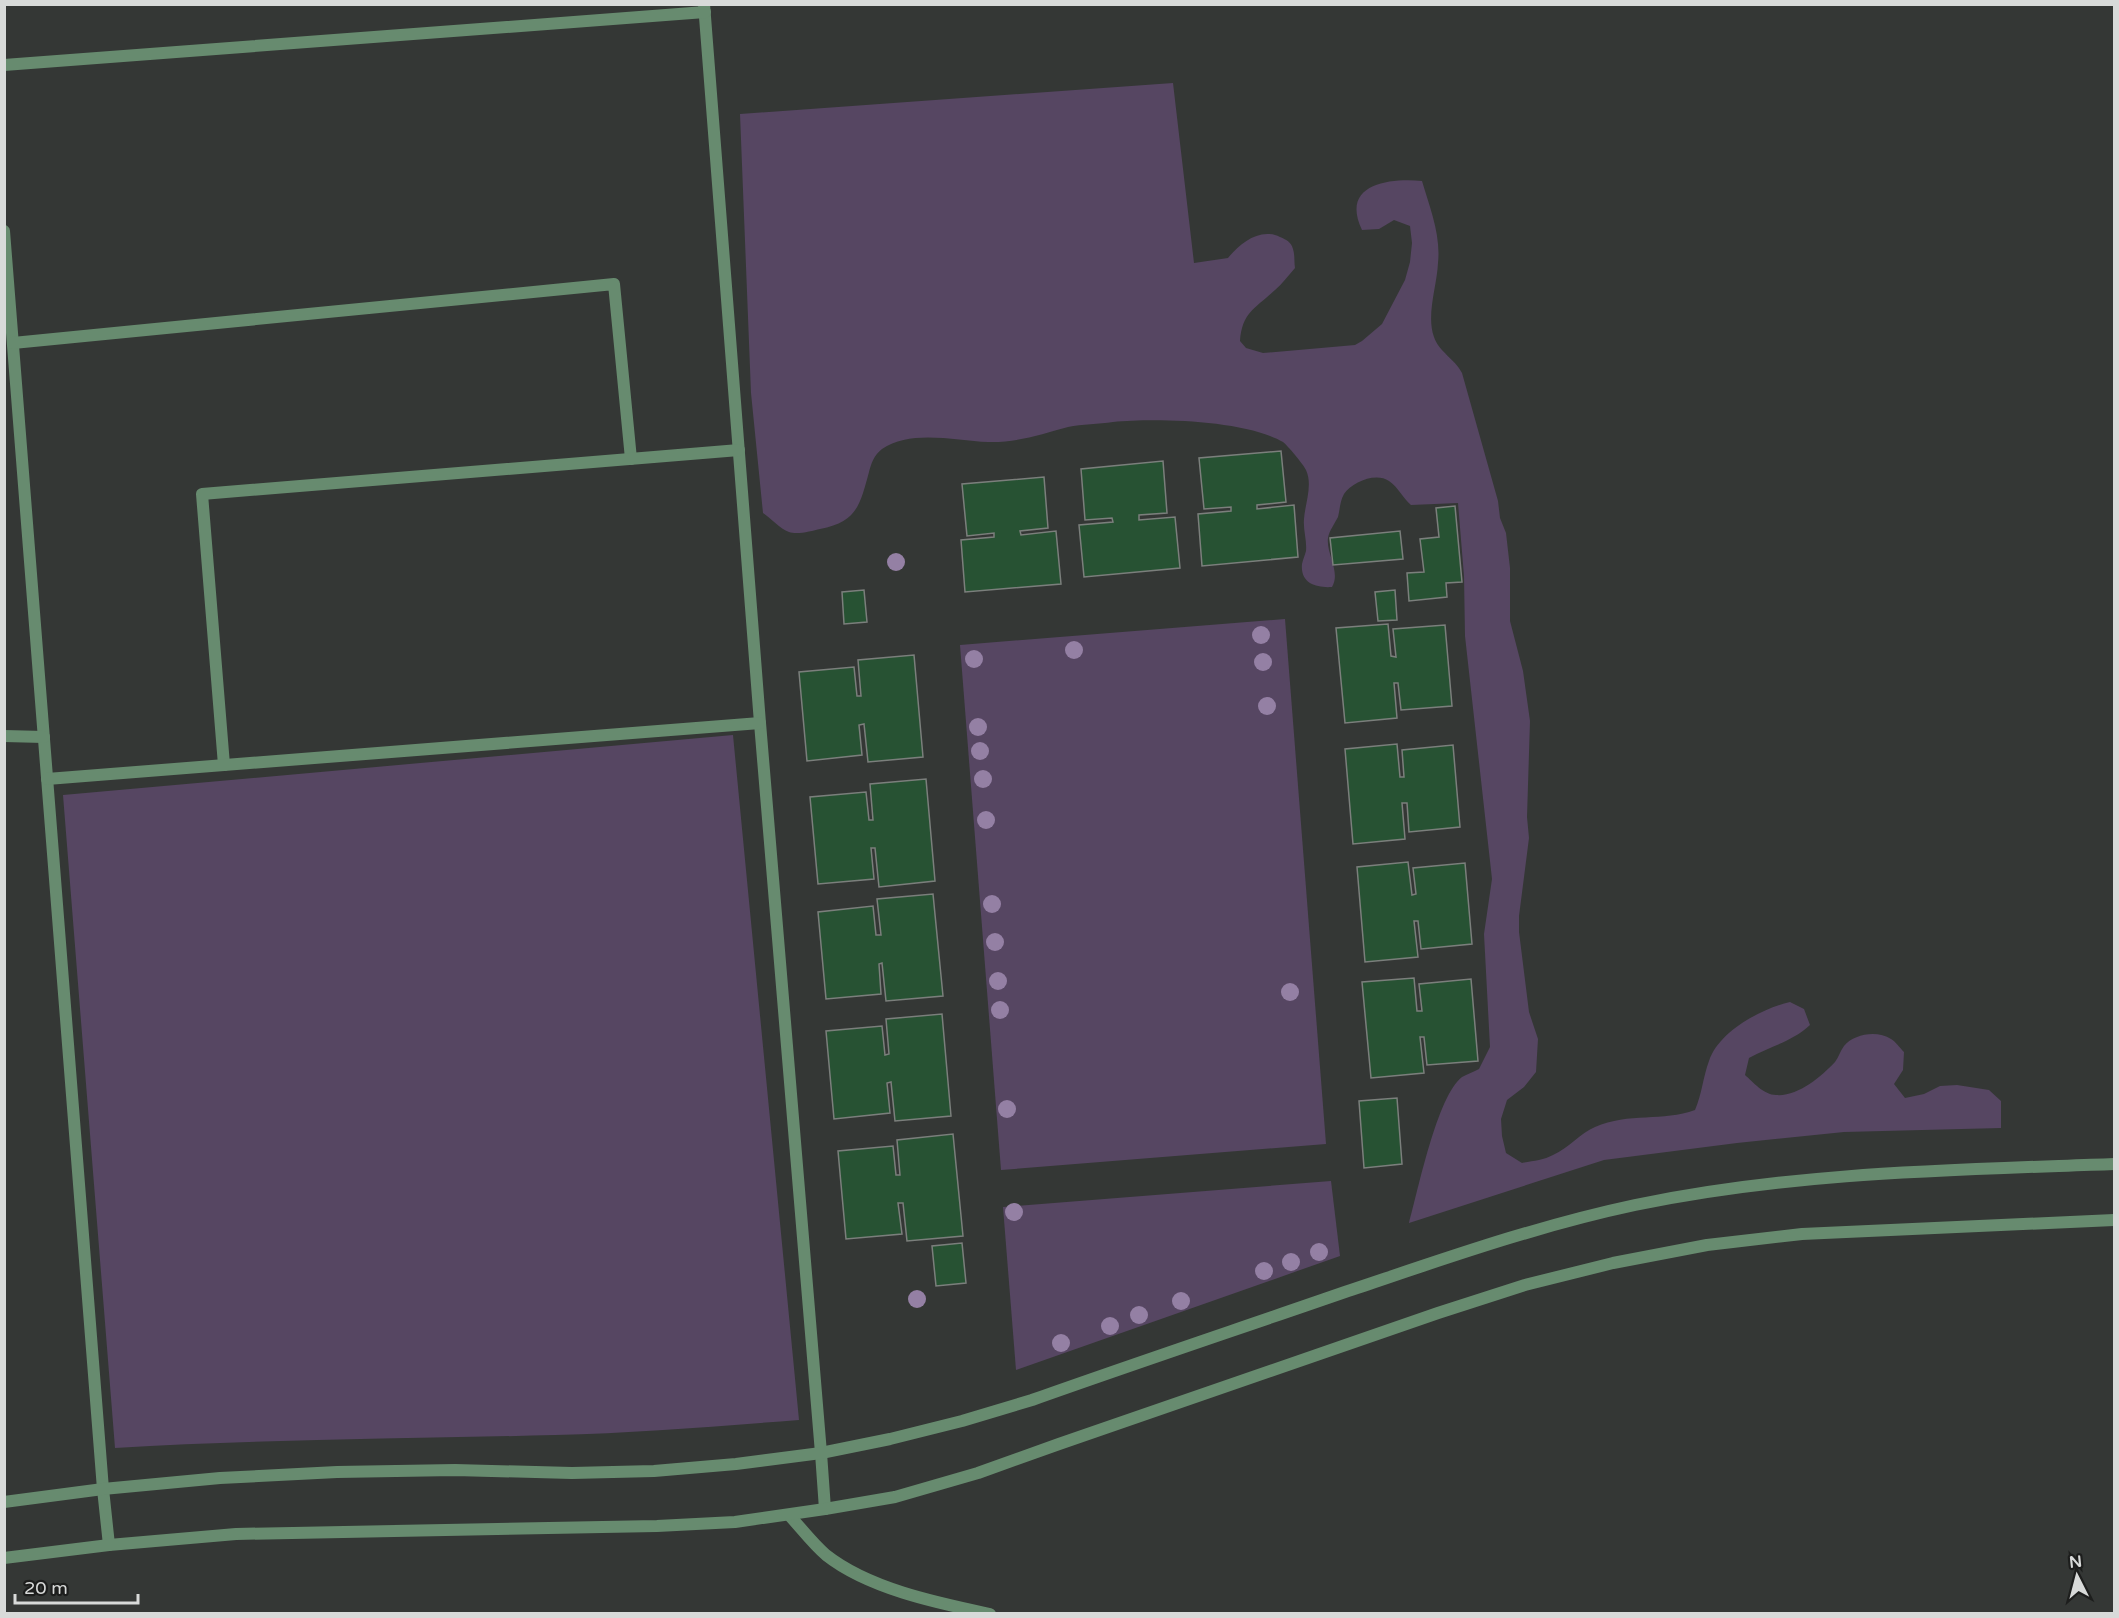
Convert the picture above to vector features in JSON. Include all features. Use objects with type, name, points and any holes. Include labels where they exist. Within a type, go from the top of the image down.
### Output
[{"type":"street","points":[[4,65],[704,8],[825,1509]]},
{"type":"street","points":[[4,231],[13,343],[10,368],[44,737],[109,1545]]},
{"type":"street","points":[[13,343],[614,284],[631,459]]},
{"type":"street","points":[[224,765],[202,494],[739,450]]},
{"type":"street","points":[[47,779],[760,723]]},
{"type":"street","points":[[4,736],[44,737]]},
{"type":"street","points":[[4,1502],[103,1489],[220,1478],[337,1472],[455,1470],[572,1473],[654,1471],[821,1454],[962,1421],[1032,1400],[1462,1253],[1548,1227],[1635,1205],[1723,1189],[1806,1179],[1891,1173],[2115,1164]]},
{"type":"street","points":[[4,1558],[109,1545],[236,1534],[668,1526],[735,1522],[789,1515],[895,1497],[978,1473],[1449,1309],[1525,1285],[1613,1263],[1707,1245],[1802,1234],[2115,1220]]},
{"type":"street","points":[[789,1515],[826,1555],[856,1574],[896,1590],[990,1614]]},
{"type":"shaded area","points":[[1173,83],[1194,263],[1228,258],[1244,242],[1265,234],[1273,234],[1285,239],[1293,249],[1295,268],[1278,288],[1251,311],[1244,323],[1240,341],[1246,348],[1263,353],[1355,345],[1382,324],[1405,280],[1412,243],[1410,226],[1394,220],[1379,229],[1362,230],[1357,215],[1357,203],[1363,193],[1371,187],[1396,181],[1422,181],[1434,222],[1439,253],[1431,310],[1432,328],[1436,342],[1462,373],[1498,501],[1500,518],[1506,533],[1510,568],[1510,621],[1523,671],[1530,721],[1527,817],[1529,838],[1519,932],[1529,1012],[1538,1039],[1536,1072],[1524,1087],[1507,1100],[1501,1119],[1506,1153],[1522,1163],[1538,1160],[1559,1152],[1590,1130],[1608,1122],[1671,1116],[1695,1110],[1709,1061],[1722,1040],[1754,1016],[1790,1002],[1804,1009],[1810,1025],[1788,1040],[1749,1058],[1745,1075],[1763,1091],[1784,1095],[1800,1089],[1816,1080],[1829,1068],[1848,1042],[1860,1036],[1873,1034],[1893,1040],[1904,1052],[1903,1070],[1894,1084],[1905,1098],[1924,1094],[1940,1086],[1957,1085],[1989,1090],[2001,1101],[2001,1128],[1844,1132],[1604,1160],[1409,1223],[1444,1103],[1462,1077],[1479,1069],[1490,1047],[1484,934],[1492,879],[1465,636],[1464,576],[1458,503],[1411,505],[1392,483],[1384,478],[1371,478],[1358,482],[1344,494],[1338,517],[1329,535],[1328,544],[1335,575],[1332,587],[1321,587],[1307,580],[1302,571],[1306,551],[1304,523],[1309,488],[1308,476],[1302,464],[1283,442],[1246,429],[1224,425],[1153,420],[1073,426],[1029,438],[998,442],[934,438],[906,439],[882,449],[877,454],[859,503],[849,517],[842,522],[813,531],[792,533],[763,513],[751,393],[740,114]]},
{"type":"shaded area","points":[[1285,619],[1326,1144],[1001,1170],[960,645]]},
{"type":"shaded area","points":[[733,735],[799,1420],[585,1434],[280,1441],[115,1448],[63,795]]},
{"type":"shaded area","points":[[1331,1181],[1340,1256],[1016,1370],[1003,1207]]},
{"type":"building","points":[[1281,451],[1286,502],[1257,505],[1257,509],[1294,505],[1298,557],[1202,566],[1198,514],[1231,511],[1231,507],[1204,509],[1199,458]]},
{"type":"building","points":[[1163,461],[1167,513],[1139,515],[1139,520],[1175,517],[1180,568],[1084,577],[1079,525],[1113,522],[1112,518],[1085,520],[1081,469]]},
{"type":"building","points":[[1044,477],[1048,528],[1020,531],[1021,535],[1056,531],[1061,584],[965,592],[961,540],[994,537],[994,533],[967,536],[962,484]]},
{"type":"building","points":[[1455,506],[1462,582],[1446,583],[1447,597],[1409,601],[1407,573],[1424,572],[1420,539],[1439,537],[1436,508]]},
{"type":"building","points":[[1400,531],[1403,559],[1333,565],[1330,538]]},
{"type":"building","points":[[864,590],[867,622],[844,624],[842,592]]},
{"type":"building","points":[[1395,590],[1397,620],[1378,621],[1375,592]]},
{"type":"building","points":[[1388,624],[1391,656],[1396,657],[1393,629],[1445,625],[1452,706],[1401,710],[1398,683],[1394,683],[1397,718],[1345,723],[1336,628]]},
{"type":"building","points":[[914,655],[923,757],[868,762],[864,724],[859,725],[862,755],[807,761],[799,672],[854,667],[857,696],[861,696],[858,660]]},
{"type":"building","points":[[1397,744],[1400,777],[1404,777],[1402,750],[1453,745],[1460,827],[1409,832],[1407,803],[1402,803],[1405,839],[1353,844],[1345,749]]},
{"type":"building","points":[[926,779],[935,881],[879,887],[875,848],[871,848],[874,879],[818,884],[810,797],[866,792],[869,820],[873,820],[870,784]]},
{"type":"building","points":[[1408,862],[1412,895],[1416,894],[1413,868],[1465,863],[1472,944],[1421,949],[1418,921],[1414,921],[1418,957],[1365,962],[1357,867]]},
{"type":"building","points":[[933,894],[943,996],[886,1001],[882,963],[879,964],[881,994],[826,999],[818,912],[873,906],[876,935],[881,935],[877,899]]},
{"type":"building","points":[[1414,978],[1417,1011],[1422,1011],[1419,984],[1471,979],[1478,1061],[1427,1065],[1424,1037],[1420,1037],[1424,1073],[1371,1078],[1362,982]]},
{"type":"building","points":[[942,1014],[951,1116],[895,1121],[891,1082],[887,1083],[890,1113],[834,1119],[826,1031],[882,1026],[885,1055],[889,1054],[886,1019]]},
{"type":"building","points":[[1397,1098],[1402,1164],[1364,1168],[1359,1101]]},
{"type":"building","points":[[953,1134],[963,1236],[907,1241],[903,1203],[898,1203],[902,1234],[846,1239],[838,1151],[893,1146],[896,1175],[900,1175],[897,1140]]},
{"type":"building","points":[[962,1243],[966,1283],[936,1286],[932,1246]]}]
